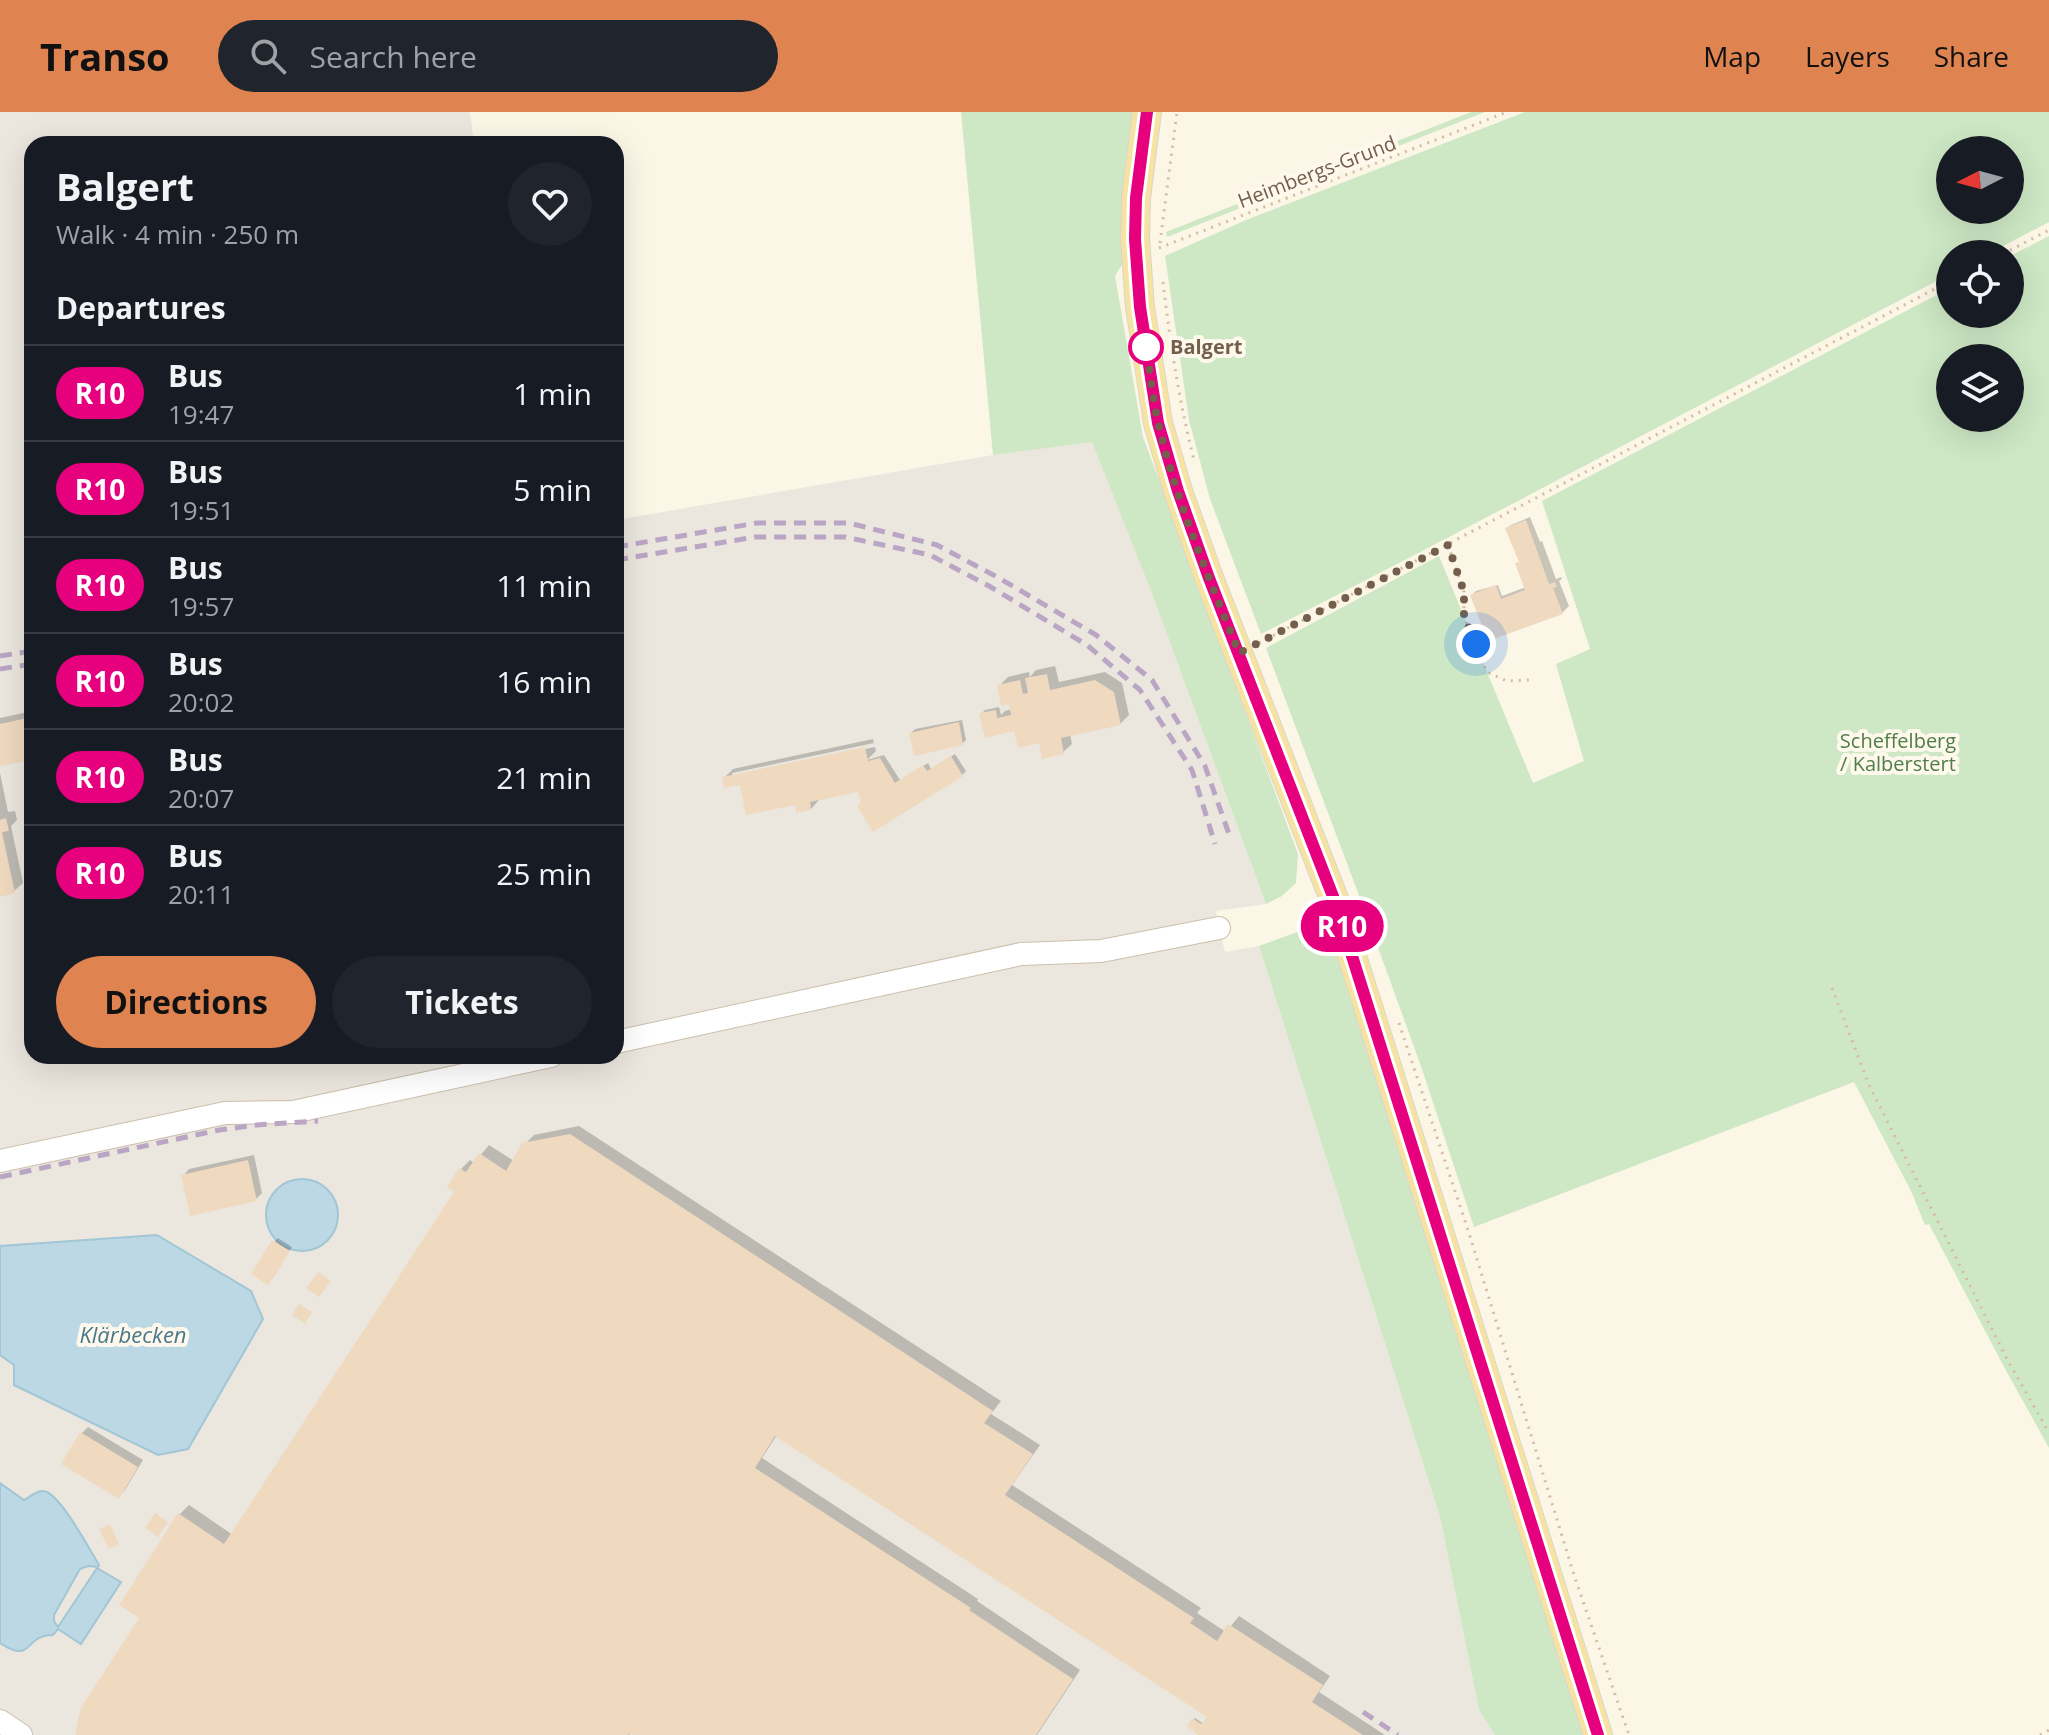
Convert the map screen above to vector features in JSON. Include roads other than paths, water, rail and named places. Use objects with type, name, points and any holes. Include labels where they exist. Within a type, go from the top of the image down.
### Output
[{"type":"main road","points":[[1147,112],[1136,198],[1135,239],[1140,307],[1158,423],[1209,578],[1334,899],[1598,1735]]},
{"type":"lane","points":[[624,1040],[1021,954],[1101,951],[1219,928]]},
{"type":"lane","points":[[0,1161],[225,1113],[293,1112],[514,1064]]},
{"type":"lane","points":[[0,1721],[21,1735]]},
{"type":"water","points":[[302,1179],[322,1185],[332,1195],[338,1215],[332,1235],[322,1245],[302,1251],[282,1245],[272,1235],[266,1215],[272,1195],[282,1185]]},
{"type":"water","name":"Klärbecken","points":[[157,1235],[251,1291],[263,1319],[188,1449],[158,1455],[14,1385],[14,1365],[0,1355],[0,1246]]},
{"type":"water","points":[[0,1483],[24,1500],[35,1493],[47,1492],[75,1525],[99,1565],[80,1569],[54,1615],[58,1627],[97,1568],[121,1582],[81,1644],[58,1629],[53,1635],[37,1639],[24,1650],[11,1649],[0,1643]]},
{"type":"railway","points":[[624,546],[757,523],[849,523],[937,545],[1096,635],[1152,680],[1205,766],[1230,837]]},
{"type":"railway","points":[[624,559],[755,537],[845,537],[930,555],[989,586],[1087,645],[1140,690],[1192,770],[1215,844]]},
{"type":"railway","points":[[0,656],[24,652]]},
{"type":"railway","points":[[0,669],[24,665]]},
{"type":"railway","points":[[0,1177],[219,1130],[318,1121]]},
{"type":"railway","points":[[1363,1712],[1398,1735]]},
{"type":"place","name":"Balgert","points":[[1146,347]]},
{"type":"park label","name":"Scheffelberg / Kalberstert","points":[[1898,752]]}]
